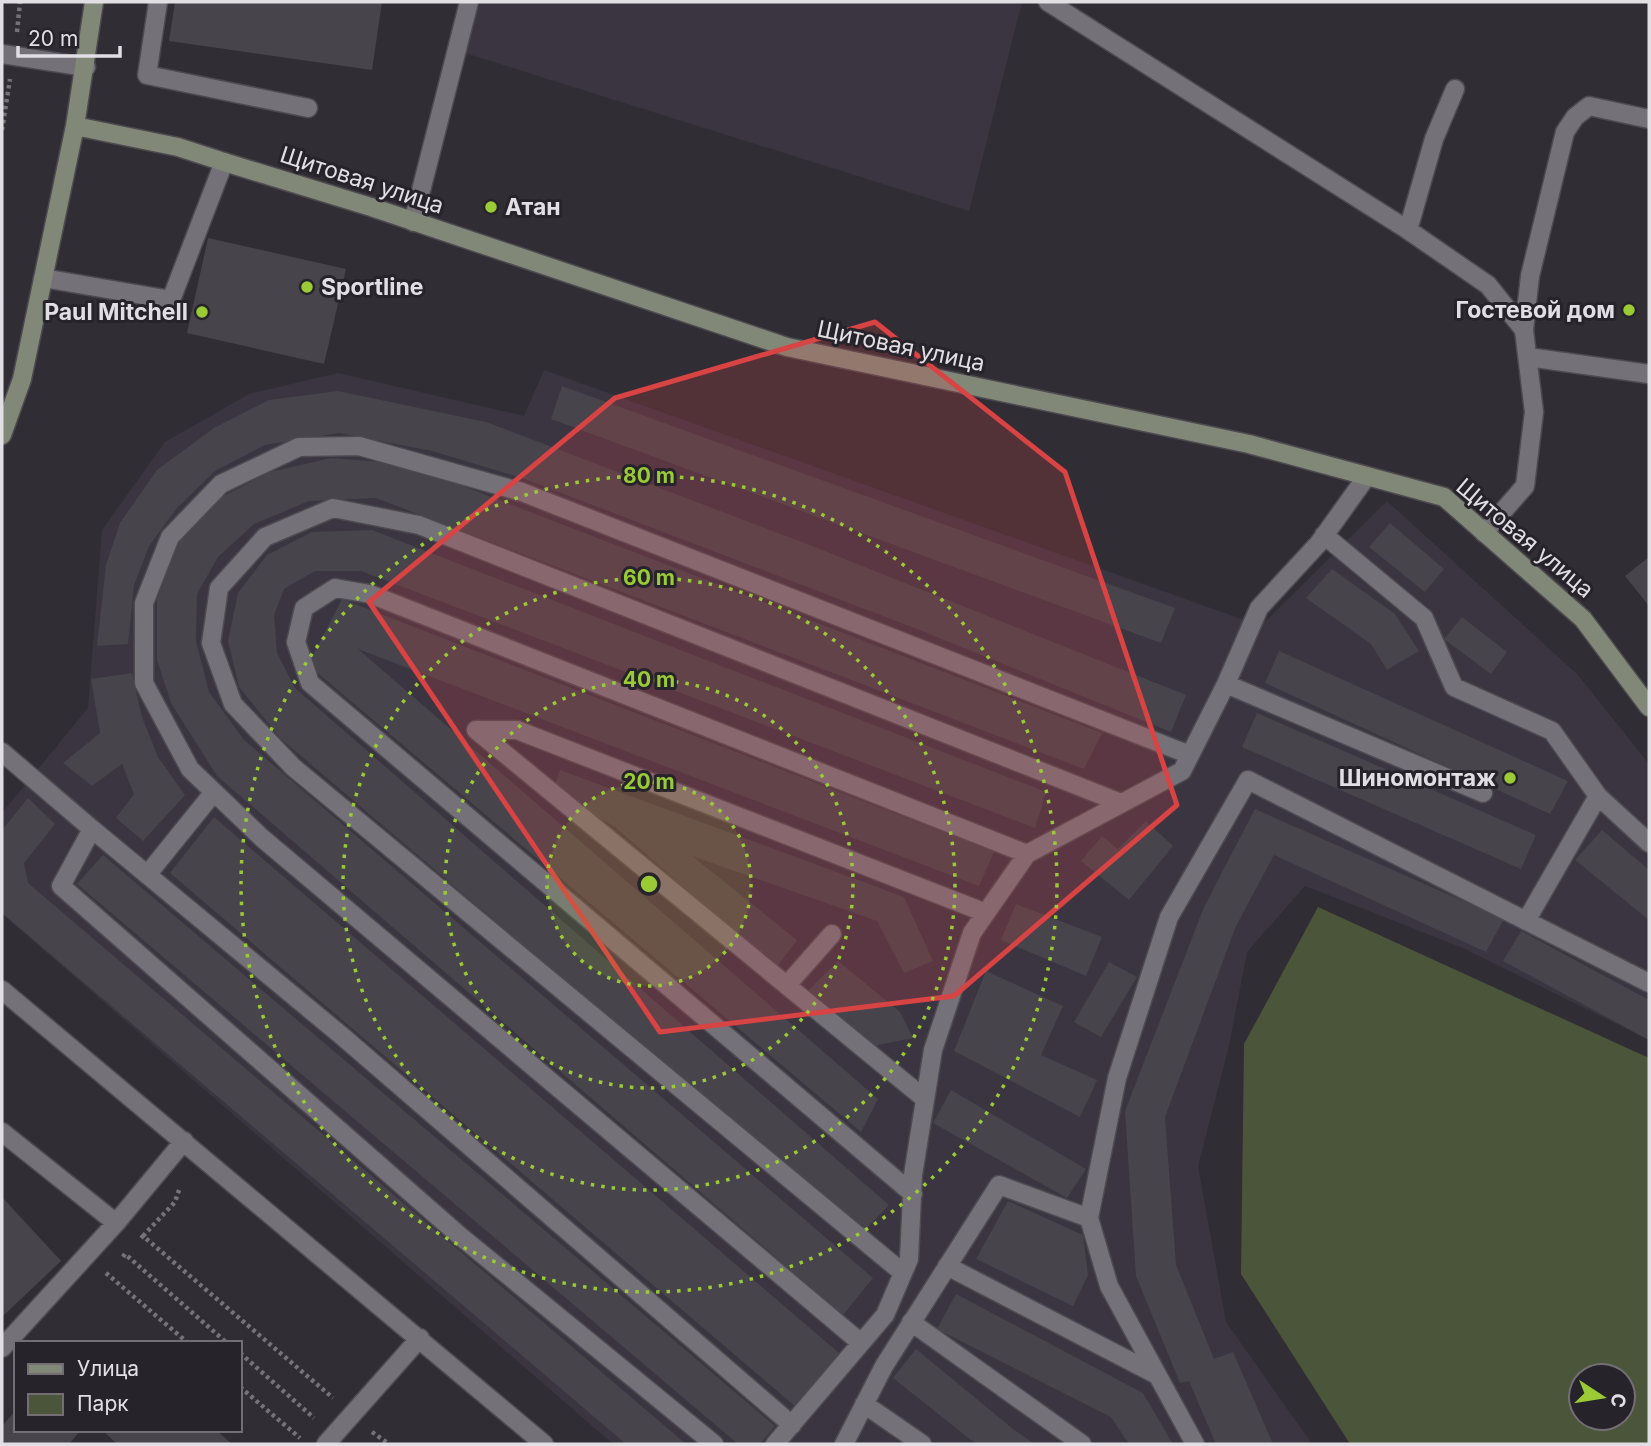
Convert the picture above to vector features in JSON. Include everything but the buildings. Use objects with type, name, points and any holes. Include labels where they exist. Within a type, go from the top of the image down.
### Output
[{"type":"street","points":[[2,435],[22,379],[75,126],[94,2]]},
{"type":"street","points":[[158,2],[147,75],[308,108]]},
{"type":"street","points":[[413,222],[469,2]]},
{"type":"street","points":[[1048,2],[1408,230],[1488,285],[1524,330]]},
{"type":"street","points":[[2,54],[86,67]]},
{"type":"street","points":[[1408,230],[1434,139],[1455,89]]},
{"type":"street","points":[[1484,533],[1524,486],[1534,412],[1524,330],[1533,263],[1566,132],[1575,117],[1589,106],[1649,119]]},
{"type":"street","name":"Щитовая улица","points":[[75,126],[178,147],[787,347],[1249,444],[1444,497],[1583,619],[1649,707]]},
{"type":"street","points":[[43,278],[171,300],[224,162]]},
{"type":"street","points":[[1528,357],[1649,374]]},
{"type":"street","points":[[861,1343],[449,998],[262,838],[190,769],[144,683],[144,603],[170,537],[221,484],[299,447],[359,446],[522,492],[1190,755]]},
{"type":"street","points":[[775,1444],[885,1315],[909,1259],[913,1194],[933,1050],[972,933],[1027,854],[1182,771],[1226,684],[1259,608],[1324,535],[1367,476]]},
{"type":"street","points":[[903,1273],[293,767],[233,704],[211,643],[219,588],[265,537],[333,508],[419,525],[1121,803]]},
{"type":"street","points":[[1324,535],[1424,618],[1454,687],[1552,731],[1598,796],[1649,843]]},
{"type":"street","points":[[913,1194],[310,682],[296,642],[304,608],[335,588],[370,594],[1027,854]]},
{"type":"street","points":[[1226,684],[1483,793]]},
{"type":"street","points":[[925,1099],[476,730],[517,730],[986,913]]},
{"type":"street","points":[[2,752],[353,1045],[792,1425]]},
{"type":"street","points":[[1195,1444],[1109,1286],[1089,1218],[1117,1078],[1169,916],[1248,780],[1649,984]]},
{"type":"street","points":[[148,875],[214,792]]},
{"type":"street","points":[[1526,921],[1598,796]]},
{"type":"street","points":[[92,829],[61,886],[460,1236],[715,1444]]},
{"type":"street","points":[[787,985],[832,934]]},
{"type":"street","points":[[2,990],[544,1444]]},
{"type":"street","points":[[2,1132],[116,1223]]},
{"type":"street","points":[[2,1348],[116,1223],[184,1141]]},
{"type":"street","points":[[844,1444],[911,1322],[999,1185],[1089,1218]]},
{"type":"street","points":[[947,1266],[1155,1374]]},
{"type":"street","points":[[911,1322],[1082,1444]]},
{"type":"street","points":[[326,1444],[420,1338]]},
{"type":"street","points":[[864,1404],[922,1444]]},
{"type":"path","points":[[96,1283],[175,1202],[187,1172],[170,1157]]},
{"type":"path","points":[[143,1236],[334,1396],[328,1404]]},
{"type":"path","points":[[125,1254],[226,1341]]},
{"type":"path","points":[[106,1273],[186,1341]]},
{"type":"path","points":[[242,1355],[316,1419]]},
{"type":"path","points":[[242,1389],[300,1438]]},
{"type":"path","points":[[295,1444],[322,1412]]},
{"type":"path","points":[[367,1437],[373,1430],[390,1444]]},
{"type":"highlighted area","points":[[875,322],[1065,472],[1177,805],[954,996],[660,1032],[369,602],[615,398]]},
{"type":"shaded area","points":[[480,2],[1022,2],[969,211],[465,53]]},
{"type":"shaded area","points":[[544,370],[1261,626],[1387,501],[1577,674],[1649,764],[1649,1040],[1463,948],[1305,886],[1247,952],[1229,1046],[1198,1166],[1226,1322],[1312,1444],[613,1444],[2,914],[2,813],[88,708],[102,530],[165,442],[249,394],[338,373],[524,416]]},
{"type":"green space","points":[[1318,907],[1649,1058],[1649,1444],[1350,1444],[1241,1274],[1244,1044]]},
{"type":"place","name":"Атан","points":[[491,207]]},
{"type":"place","name":"Sportline","points":[[307,287]]},
{"type":"place","name":"Гостевой дом","points":[[1629,310]]},
{"type":"place","name":"Paul Mitchell","points":[[202,312]]},
{"type":"place","name":"Шиномонтаж","points":[[1510,778]]}]
